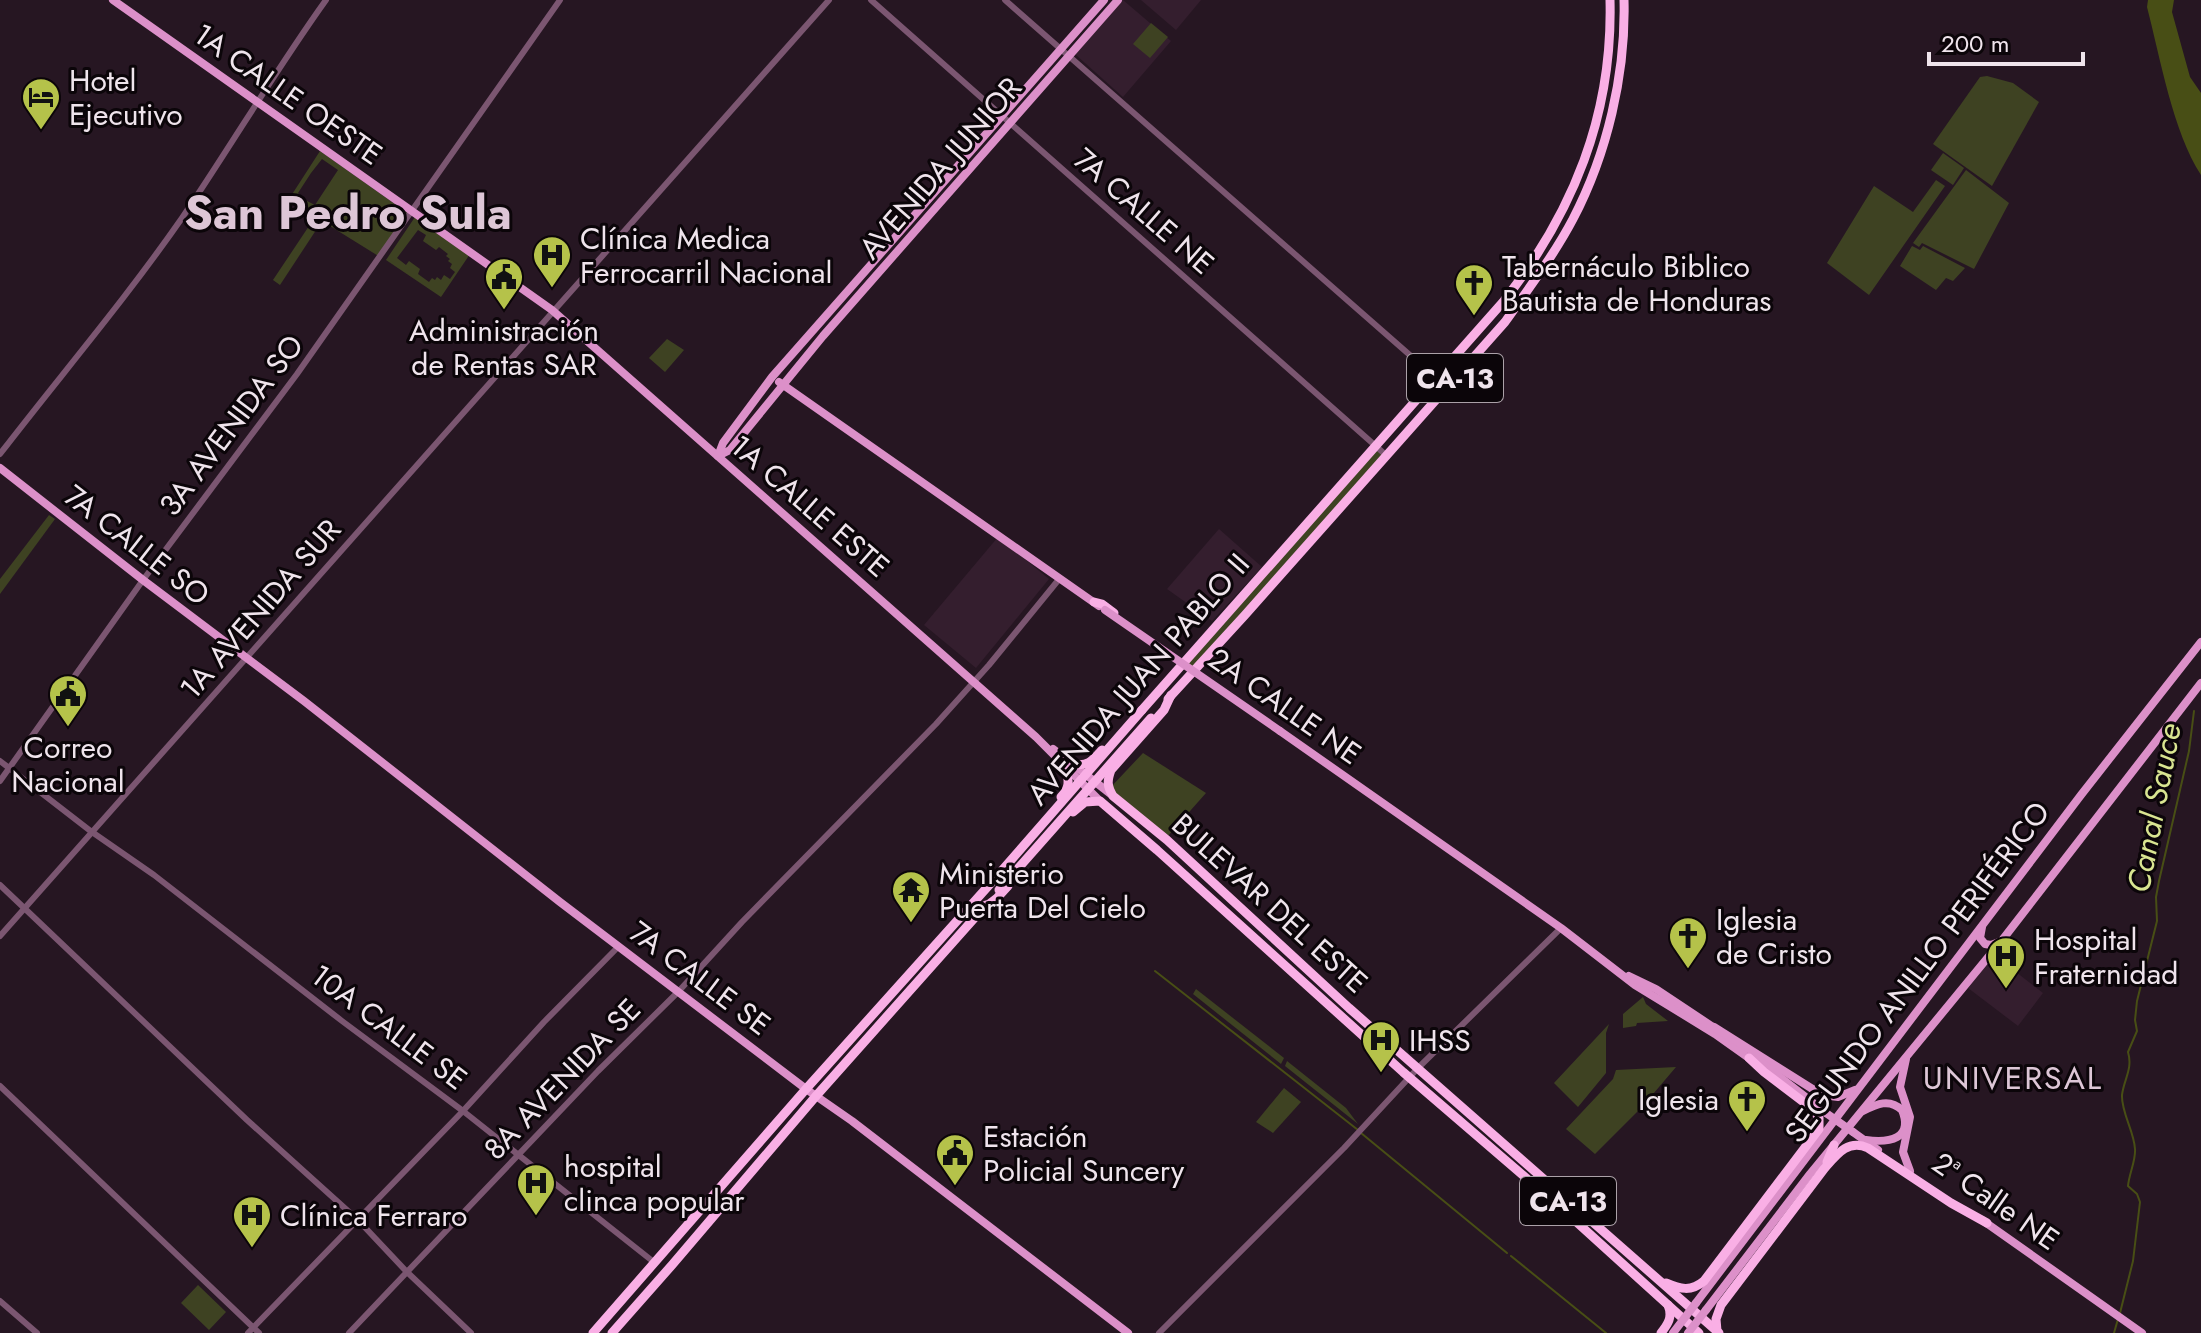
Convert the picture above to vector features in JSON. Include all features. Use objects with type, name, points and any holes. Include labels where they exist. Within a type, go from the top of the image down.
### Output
[{"type":"highway","name":"AVENIDA JUAN PABLO II","points":[[995,886],[1142,710],[1520,280],[1562,214],[1594,136],[1606,81],[1611,33],[1610,0]]},
{"type":"highway","name":"AVENIDA JUAN PABLO II","points":[[593,1333],[888,998],[1151,718],[1505,322],[1573,219],[1590,182],[1614,104],[1621,59],[1624,0]]},
{"type":"highway","points":[[1094,602],[1102,604],[1171,657],[1175,665],[1171,677]]},
{"type":"highway","points":[[1171,657],[1182,658],[1193,652]]},
{"type":"highway","points":[[1204,680],[1203,665],[1210,653]]},
{"type":"highway","points":[[1180,685],[1194,678],[1204,680],[1279,734],[1284,734]]},
{"type":"highway","points":[[1100,801],[1081,804],[997,898],[979,904],[981,887],[1067,790],[1070,766],[1088,764],[1148,696],[1162,688]]},
{"type":"highway","points":[[1113,796],[1108,788],[1111,770],[1164,710],[1171,695]]},
{"type":"highway","points":[[1108,743],[1114,755],[1125,755]]},
{"type":"highway","name":"BULEVAR DEL ESTE","points":[[1113,796],[1167,840],[1349,1008],[1718,1332]]},
{"type":"highway","name":"BULEVAR DEL ESTE","points":[[1100,801],[1699,1333]]},
{"type":"highway","points":[[1050,810],[1059,812],[1064,823]]},
{"type":"highway","name":"AVENIDA JUAN PABLO II","points":[[612,1333],[883,1023],[979,904]]},
{"type":"highway","points":[[883,1023],[879,1018],[888,1004],[888,998]]},
{"type":"highway","points":[[1659,1280],[1686,1289],[1704,1281],[1819,1129],[1818,1115],[1811,1107],[1749,1058]]},
{"type":"highway","points":[[1824,1169],[1834,1145]]},
{"type":"highway","points":[[1718,1332],[1717,1316],[1721,1305],[1824,1169],[1845,1148],[1862,1146],[1987,1223]]},
{"type":"highway","points":[[1661,1333],[1670,1317],[1666,1302]]},
{"type":"main road","name":"1A CALLE OESTE","points":[[113,0],[552,310]]},
{"type":"main road","name":"AVENIDA JUNIOR","points":[[718,456],[723,443],[772,377],[1104,0]]},
{"type":"main road","name":"AVENIDA JUNIOR","points":[[718,456],[730,450],[782,384],[1118,0]]},
{"type":"main road","name":"1A CALLE ESTE","points":[[552,310],[1036,737],[1113,796]]},
{"type":"main road","name":"2A CALLE NE","points":[[772,377],[1561,928],[1651,996]]},
{"type":"main road","name":"7A CALLE SO","points":[[0,468],[247,657]]},
{"type":"main road","name":"SEGUNDO ANILLO PERIFÉRICO","points":[[1673,1333],[2201,642]]},
{"type":"main road","name":"7A CALLE SE","points":[[247,657],[618,947],[852,1121],[1128,1333]]},
{"type":"main road","name":"SEGUNDO ANILLO PERIFÉRICO","points":[[1688,1333],[1834,1145],[2003,939],[2201,683]]},
{"type":"main road","name":"1A CALLE ESTE","points":[[1070,766],[1100,801]]},
{"type":"main road","points":[[1984,923],[1980,938],[1985,944],[1994,945],[2003,939]]},
{"type":"main road","name":"2ª Calle NE","points":[[1621,972],[1656,989],[1706,1023],[1824,1112],[2142,1333]]},
{"type":"main road","name":"2ª Calle NE","points":[[1651,996],[1715,1034],[1824,1112]]},
{"type":"main road","points":[[1706,1023],[1822,1095],[1843,1095],[1862,1084]]},
{"type":"main road","points":[[1908,1055],[1900,1087],[1910,1120],[1903,1145],[1903,1157],[1910,1171]]},
{"type":"main road","points":[[1859,1114],[1887,1102],[1900,1107],[1906,1120],[1903,1131],[1895,1139],[1882,1142],[1863,1139]]},
{"type":"main road","points":[[1887,1156],[1903,1145]]},
{"type":"main road","points":[[1799,1157],[1811,1152]]},
{"type":"street","points":[[0,454],[156,254],[326,0]]},
{"type":"street","name":"3A AVENIDA SO","points":[[0,781],[143,580],[297,374],[560,0]]},
{"type":"street","name":"1A AVENIDA SUR","points":[[0,936],[829,0]]},
{"type":"street","name":"7A CALLE NE","points":[[871,0],[1387,456]]},
{"type":"street","points":[[1005,0],[1436,378]]},
{"type":"street","name":"8A AVENIDA SE","points":[[349,1333],[598,1071],[936,724],[1060,578]]},
{"type":"street","name":"10A CALLE SE","points":[[0,761],[463,1111],[655,1263]]},
{"type":"street","points":[[0,885],[247,1120],[358,1220],[471,1333]]},
{"type":"street","points":[[1159,1333],[1344,1148],[1418,1068],[1561,928]]},
{"type":"street","points":[[0,1086],[254,1331],[618,947]]},
{"type":"street","points":[[0,1301],[37,1333]]},
{"type":"shaded area","points":[[1123,0],[1171,41],[1123,97],[1075,54]]},
{"type":"shaded area","points":[[1141,0],[1201,0],[1176,30]]},
{"type":"shaded area","points":[[2148,0],[2174,0],[2172,12],[2190,77],[2201,93],[2201,175],[2175,116],[2147,7]]},
{"type":"shaded area","points":[[1151,23],[1168,37],[1150,58],[1133,44]]},
{"type":"shaded area","points":[[1980,77],[2013,83],[2039,102],[1992,186],[1933,144]]},
{"type":"shaded area","points":[[320,151],[409,214],[380,257],[322,221],[280,285],[273,280],[315,217],[289,199]],"holes":[[[322,159],[338,170],[315,205],[298,193]]]},
{"type":"shaded area","points":[[1943,153],[1964,168],[1953,185],[1931,170]]},
{"type":"shaded area","points":[[1966,170],[2009,203],[1974,269],[1922,243],[1919,247],[1913,243]]},
{"type":"shaded area","points":[[1936,180],[1945,186],[1869,295],[1827,263],[1874,186],[1913,212]]},
{"type":"shaded area","points":[[415,217],[470,254],[441,297],[386,260]],"holes":[[[418,230],[426,235],[423,241],[448,254],[446,256],[452,264],[450,268],[455,272],[450,279],[444,275],[441,280],[437,277],[429,282],[418,274],[420,269],[409,261],[406,265],[397,258]]]},
{"type":"shaded area","points":[[1912,246],[1920,250],[1923,246],[1965,268],[1953,281],[1946,278],[1936,290],[1900,266]]},
{"type":"shaded area","points":[[667,339],[684,350],[665,372],[649,358]]},
{"type":"shaded area","points":[[1376,445],[1387,456],[1195,669],[1185,662]]},
{"type":"shaded area","points":[[49,515],[55,519],[0,594],[0,579]]},
{"type":"shaded area","points":[[1219,529],[1262,567],[1212,621],[1167,589]]},
{"type":"shaded area","points":[[998,537],[1049,579],[976,668],[924,625]]},
{"type":"shaded area","points":[[1143,753],[1206,793],[1167,837],[1110,788]]},
{"type":"shaded area","name":"Hospital Fraternidad","points":[[1994,955],[2043,993],[2018,1026],[1968,988]]},
{"type":"shaded area","points":[[1196,989],[1284,1058],[1281,1064],[1193,994]]},
{"type":"shaded area","points":[[1643,997],[1646,1004],[1668,1021],[1637,1023],[1636,1026],[1623,1028],[1623,1014]]},
{"type":"shaded area","points":[[1609,1024],[1606,1033],[1606,1073],[1578,1107],[1554,1083]]},
{"type":"shaded area","points":[[1287,1061],[1346,1108],[1358,1124],[1285,1066]]},
{"type":"shaded area","points":[[1676,1067],[1595,1154],[1566,1129],[1613,1079],[1616,1070]]},
{"type":"shaded area","points":[[1284,1088],[1301,1102],[1273,1133],[1256,1122]]},
{"type":"shaded area","points":[[198,1285],[226,1312],[209,1330],[181,1303]]},
{"type":"waterway","name":"Canal Sauce","points":[[2120,1313],[2133,1261],[2140,1202],[2128,1186],[2135,1149],[2122,1095],[2129,1069],[2128,1052],[2137,1031],[2137,1001],[2157,921],[2156,897],[2189,751],[2194,711]]},
{"type":"waterway","points":[[1155,971],[1358,1130]]},
{"type":"waterway","points":[[1361,1133],[1507,1253]]},
{"type":"waterway","points":[[1511,1256],[1606,1333]]},
{"type":"waterway","name":"Canal Sauce","points":[[2114,1333],[2118,1319]]},
{"type":"place","name":"Hotel Ejecutivo","points":[[41,131]]},
{"type":"place","name":"Clínica Medica Ferrocarril Nacional","points":[[552,289]]},
{"type":"place","name":"Administración de Rentas SAR","points":[[504,311]]},
{"type":"place","name":"Tabernáculo Biblico Bautista de Honduras","points":[[1474,317]]},
{"type":"place","name":"Correo Nacional","points":[[68,728]]},
{"type":"place","name":"Ministerio Puerta Del Cielo","points":[[911,924]]},
{"type":"place","name":"Iglesia de Cristo","points":[[1688,970]]},
{"type":"place","name":"Hospital Fraternidad","points":[[2006,990]]},
{"type":"place","name":"IHSS","points":[[1381,1074]]},
{"type":"place","name":"Iglesia","points":[[1747,1133]]},
{"type":"place","name":"Estación Policial Suncery","points":[[955,1187]]},
{"type":"place","name":"hospital clinca popular","points":[[536,1217]]},
{"type":"place","name":"Clínica Ferraro","points":[[252,1249]]},
{"type":"district","name":"San Pedro Sula","points":[[348,213]]},
{"type":"district","name":"UNIVERSAL","points":[[2013,1078]]}]
